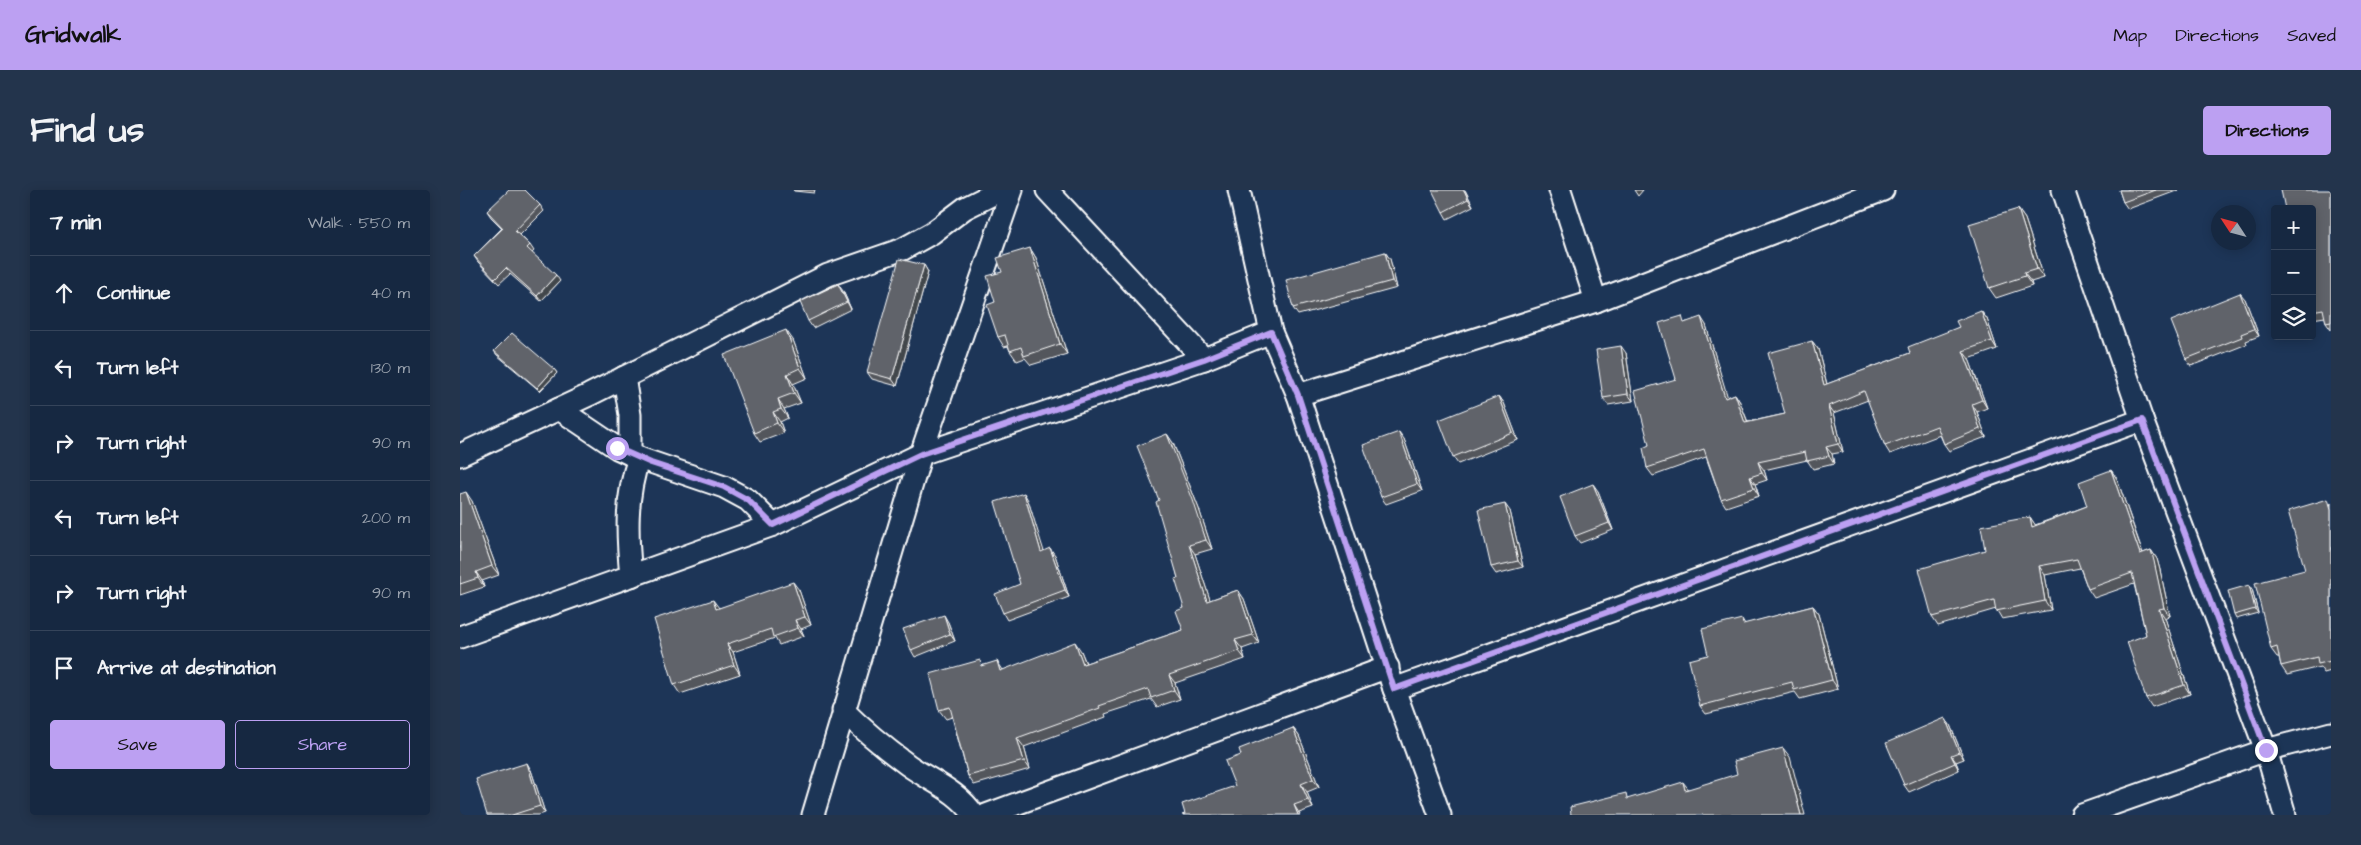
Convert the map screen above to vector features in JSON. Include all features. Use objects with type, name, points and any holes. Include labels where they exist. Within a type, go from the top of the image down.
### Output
[{"type":"street","points":[[460,455],[559,409],[828,275],[903,249],[932,233],[965,208],[1001,190]]},
{"type":"street","points":[[813,815],[921,454],[1012,190]]},
{"type":"street","points":[[1047,190],[1204,359]]},
{"type":"street","points":[[1238,190],[1271,332],[1298,395],[1394,689],[1440,815]]},
{"type":"street","points":[[1560,190],[1596,302]]},
{"type":"street","points":[[1298,395],[1596,302],[1883,190]]},
{"type":"street","points":[[2063,190],[2142,420],[2266,750],[2285,815]]},
{"type":"street","points":[[460,637],[773,525],[921,454],[1204,359],[1271,332]]},
{"type":"street","points":[[624,377],[634,456],[627,532],[631,576]]},
{"type":"street","points":[[559,409],[617,448],[634,456],[724,487],[748,500],[773,525]]},
{"type":"street","points":[[1394,689],[2142,420]]},
{"type":"street","points":[[986,815],[1388,667]]},
{"type":"street","points":[[843,710],[859,726],[908,764],[948,788],[966,802],[974,815]]},
{"type":"street","points":[[2082,815],[2266,750],[2331,733]]},
{"type":"building","points":[[509,190],[525,190],[540,205],[515,231],[530,245],[527,248],[556,275],[537,296],[506,268],[495,279],[474,256],[503,228],[487,211]]},
{"type":"building","points":[[1432,190],[1464,190],[1468,199],[1443,212]]},
{"type":"building","points":[[2119,190],[2156,190],[2123,202]]},
{"type":"building","points":[[2281,190],[2331,190],[2331,322],[2326,323],[2323,309],[2316,310],[2316,205],[2284,205]]},
{"type":"building","points":[[2018,209],[2037,269],[2024,273],[2025,276],[1989,288],[1969,224]]},
{"type":"building","points":[[1030,248],[1060,344],[1024,356],[1021,347],[1010,351],[1005,335],[998,337],[987,305],[995,302],[987,276],[1002,272],[997,258]]},
{"type":"building","points":[[1385,252],[1392,281],[1293,308],[1286,280]]},
{"type":"building","points":[[899,259],[924,265],[892,379],[867,372]]},
{"type":"building","points":[[838,284],[847,302],[808,321],[800,302]]},
{"type":"building","points":[[2240,293],[2254,329],[2241,334],[2242,337],[2186,359],[2171,321]]},
{"type":"building","points":[[1981,311],[1992,341],[1963,351],[1982,400],[1972,404],[1980,429],[1944,444],[1937,426],[1885,446],[1864,391],[1829,406],[1838,444],[1826,447],[1829,456],[1807,461],[1805,452],[1758,462],[1762,473],[1750,477],[1754,488],[1721,499],[1704,449],[1647,468],[1643,448],[1649,445],[1635,391],[1676,379],[1659,323],[1682,316],[1684,323],[1701,317],[1725,398],[1735,394],[1745,423],[1785,414],[1768,353],[1812,341],[1824,385],[1910,353],[1908,347],[1959,327],[1956,321]]},
{"type":"building","points":[[786,330],[800,368],[787,374],[794,393],[778,399],[781,409],[773,412],[777,423],[754,433],[724,355]]},
{"type":"building","points":[[512,333],[554,369],[537,388],[494,351]]},
{"type":"building","points":[[1621,346],[1628,394],[1603,398],[1596,350]]},
{"type":"building","points":[[1499,396],[1513,433],[1453,457],[1439,420]]},
{"type":"building","points":[[1399,432],[1417,484],[1381,497],[1363,445]]},
{"type":"building","points":[[1167,434],[1193,500],[1206,540],[1189,545],[1207,601],[1238,590],[1253,635],[1235,640],[1239,651],[1169,675],[1174,690],[1151,698],[1148,689],[1017,738],[1024,761],[968,776],[950,707],[939,710],[930,674],[980,660],[981,666],[997,661],[1000,671],[1075,642],[1083,664],[1183,630],[1176,611],[1184,608],[1175,579],[1178,578],[1156,502],[1159,500],[1137,446]]},
{"type":"building","points":[[2111,470],[2140,554],[2151,550],[2164,608],[2159,609],[2184,685],[2146,698],[2127,642],[2146,635],[2132,573],[2088,589],[2077,559],[2039,566],[2045,601],[1996,611],[1994,600],[1932,617],[1919,569],[1985,550],[1981,526],[2030,517],[2032,527],[2087,506],[2079,482]]},
{"type":"building","points":[[1593,484],[1609,523],[1575,536],[1560,497]]},
{"type":"building","points":[[466,492],[492,566],[476,572],[478,578],[460,584],[460,494]]},
{"type":"building","points":[[1024,493],[1041,552],[1050,548],[1065,590],[1003,613],[995,594],[1020,584],[995,502]]},
{"type":"building","points":[[2328,499],[2331,509],[2331,661],[2318,664],[2317,657],[2281,666],[2277,647],[2271,649],[2255,583],[2305,570],[2288,511]]},
{"type":"building","points":[[1505,504],[1518,561],[1491,567],[1478,510]]},
{"type":"building","points":[[793,582],[805,617],[795,620],[798,628],[773,637],[771,629],[727,644],[734,665],[674,685],[654,619],[713,600],[716,609]]},
{"type":"building","points":[[2249,585],[2255,609],[2234,615],[2228,591]]},
{"type":"building","points":[[1813,606],[1832,680],[1794,690],[1792,682],[1700,706],[1689,660],[1708,655],[1702,629],[1742,619],[1743,624]]},
{"type":"building","points":[[944,615],[950,634],[911,650],[903,629]]},
{"type":"building","points":[[1945,718],[1959,752],[1951,755],[1955,763],[1904,785],[1886,743]]},
{"type":"building","points":[[1293,728],[1313,779],[1301,784],[1308,800],[1294,805],[1298,815],[1182,815],[1185,814],[1182,804],[1235,786],[1225,761],[1241,755],[1239,749]]},
{"type":"building","points":[[1783,748],[1801,815],[1571,815],[1570,807],[1626,793],[1627,799],[1683,782],[1685,790],[1737,774],[1734,761]]},
{"type":"building","points":[[527,763],[540,806],[512,815],[487,815],[476,779]]},
{"type":"route","points":[[617,448],[651,463],[724,487],[748,500],[773,525],[921,454],[1204,359],[1271,332],[1298,395],[1394,689],[2142,420],[2266,750]]}]
